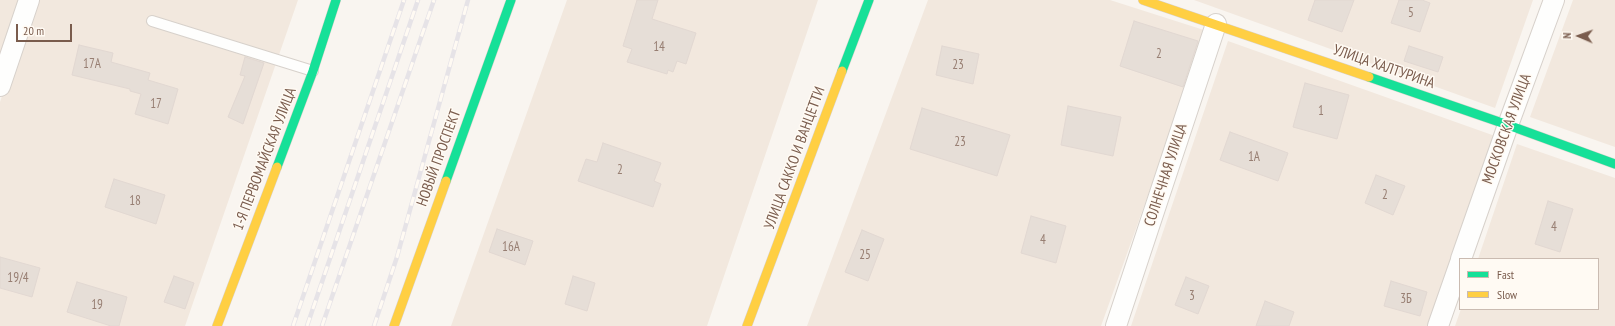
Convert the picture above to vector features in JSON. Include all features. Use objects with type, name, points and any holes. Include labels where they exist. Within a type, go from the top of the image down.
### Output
[{"type":"street","points":[[0,86],[29,0]]},
{"type":"street","name":"1-Я ПЕРВОМАЙСКАЯ УЛИЦА","points":[[218,326],[313,71],[336,0]]},
{"type":"street","name":"НОВЫЙ ПРОСПЕКТ","points":[[394,326],[511,0]]},
{"type":"street","name":"УЛИЦА САККО И ВАНЦЕТТИ","points":[[747,326],[868,0]]},
{"type":"street","name":"УЛИЦА ХАЛТУРИНА","points":[[1144,0],[1508,125],[1615,164]]},
{"type":"street","name":"МОСКОВСКАЯ УЛИЦА","points":[[1461,258],[1554,0]]},
{"type":"street","name":"СОЛНЕЧНАЯ УЛИЦА","points":[[1116,326],[1216,24]]},
{"type":"street","points":[[1438,326],[1459,266]]},
{"type":"lane","points":[[152,20],[313,71]]},
{"type":"shaded area","points":[[0,0],[22,0],[0,64]]},
{"type":"shaded area","points":[[34,0],[298,0],[185,326],[0,326],[0,102]]},
{"type":"shaded area","points":[[567,0],[818,0],[707,326],[451,326]]},
{"type":"shaded area","points":[[928,0],[1110,0],[1207,31],[1101,326],[807,326]]},
{"type":"shaded area","points":[[1194,0],[1533,0],[1495,108]]},
{"type":"shaded area","points":[[1573,0],[1615,0],[1615,147],[1530,117]]},
{"type":"shaded area","points":[[1228,41],[1495,136],[1428,326],[1131,326]]},
{"type":"shaded area","points":[[1517,144],[1615,178],[1615,326],[1455,326],[1461,310],[1599,310],[1599,258],[1478,258]]},
{"type":"building","points":[[637,0],[658,0],[652,19],[696,33],[686,64],[677,61],[673,72],[668,70],[667,74],[627,62],[632,49],[623,46]]},
{"type":"building","points":[[1315,0],[1354,0],[1342,32],[1308,20]]},
{"type":"building","points":[[1399,0],[1422,0],[1430,3],[1420,32],[1391,23]]},
{"type":"building","points":[[1134,21],[1198,41],[1183,87],[1120,66]]},
{"type":"building","points":[[79,45],[113,53],[111,62],[150,73],[148,80],[178,89],[168,124],[135,114],[141,94],[130,91],[130,89],[72,75]]},
{"type":"building","points":[[942,46],[979,54],[973,84],[936,75]]},
{"type":"building","points":[[1409,46],[1443,57],[1438,72],[1404,61]]},
{"type":"building","points":[[245,57],[264,63],[243,124],[228,117],[245,76],[240,75]]},
{"type":"building","points":[[1305,83],[1349,95],[1337,139],[1293,127]]},
{"type":"building","points":[[1068,106],[1121,117],[1113,156],[1061,145]]},
{"type":"building","points":[[922,108],[1010,135],[997,176],[910,149]]},
{"type":"building","points":[[1230,132],[1288,153],[1278,181],[1220,160]]},
{"type":"building","points":[[603,143],[661,163],[654,181],[661,184],[653,207],[578,181],[586,159],[597,162]]},
{"type":"building","points":[[1376,175],[1405,186],[1393,215],[1365,203]]},
{"type":"building","points":[[114,179],[165,195],[156,224],[105,207]]},
{"type":"building","points":[[1548,201],[1573,209],[1560,252],[1535,244]]},
{"type":"building","points":[[1031,216],[1066,226],[1056,263],[1021,253]]},
{"type":"building","points":[[497,229],[533,241],[525,265],[489,252]]},
{"type":"building","points":[[862,230],[884,239],[868,281],[845,272]]},
{"type":"building","points":[[0,257],[40,268],[32,297],[0,288]]},
{"type":"building","points":[[174,276],[194,283],[185,309],[164,302]]},
{"type":"building","points":[[573,276],[595,283],[587,311],[565,304]]},
{"type":"building","points":[[1186,277],[1209,286],[1198,314],[1175,305]]},
{"type":"building","points":[[1391,281],[1427,292],[1420,316],[1384,306]]},
{"type":"building","points":[[77,282],[127,297],[119,326],[111,326],[67,312]]},
{"type":"building","points":[[1265,301],[1294,312],[1289,326],[1256,326]]},
{"type":"railway","points":[[293,326],[404,0]]},
{"type":"railway","points":[[307,326],[418,0]]},
{"type":"railway","points":[[322,326],[434,0]]},
{"type":"railway","points":[[374,326],[397,257],[468,0]]},
{"type":"traffic: fast","points":[[277,167],[313,71],[336,0]]},
{"type":"traffic: fast","points":[[446,181],[511,0]]},
{"type":"traffic: fast","points":[[842,71],[869,0]]},
{"type":"traffic: fast","points":[[1369,77],[1615,164]]},
{"type":"traffic: slow","points":[[1143,0],[1369,77]]},
{"type":"traffic: slow","points":[[747,326],[842,71]]},
{"type":"traffic: slow","points":[[217,326],[277,167]]},
{"type":"traffic: slow","points":[[394,326],[446,181]]}]
